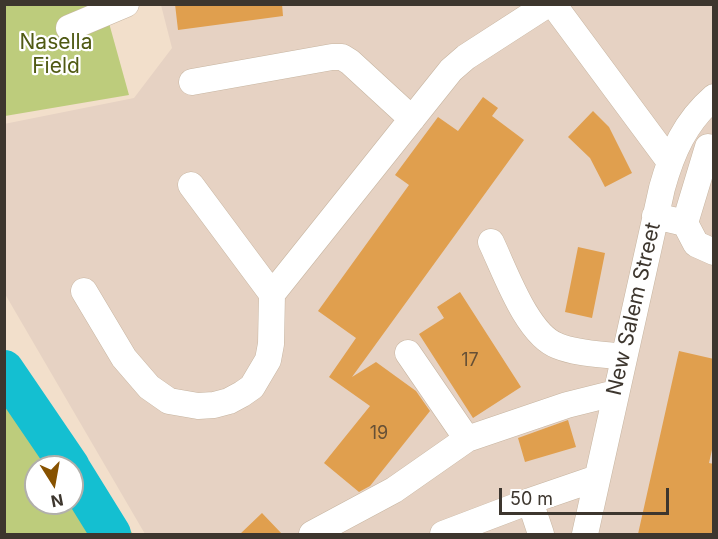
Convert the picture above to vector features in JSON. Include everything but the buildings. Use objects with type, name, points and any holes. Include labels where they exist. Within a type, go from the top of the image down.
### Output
[{"type":"street","points":[[69,28],[126,4]]},
{"type":"street","points":[[84,291],[124,358],[149,387],[169,401],[198,406],[230,401],[252,387],[268,360],[271,344],[272,294],[412,119],[456,65],[523,12],[548,4]]},
{"type":"street","points":[[553,4],[670,162]]},
{"type":"street","points":[[192,82],[339,57],[350,62],[412,119]]},
{"type":"street","name":"New Salem Street","points":[[585,534],[655,216],[670,162],[684,131],[694,116],[714,97]]},
{"type":"street","points":[[684,131],[711,147],[685,224]]},
{"type":"street","points":[[190,185],[272,294]]},
{"type":"street","points":[[655,216],[685,224],[696,244],[714,252]]},
{"type":"street","points":[[491,242],[529,320],[543,338],[564,348],[623,357]]},
{"type":"street","points":[[408,352],[466,439]]},
{"type":"street","points":[[312,534],[394,490],[466,439],[567,405],[615,393]]},
{"type":"street","points":[[443,534],[597,477]]},
{"type":"street","points":[[530,501],[541,534]]},
{"type":"shaded area","points":[[161,5],[713,5],[713,534],[145,534],[5,294],[4,124],[134,98],[172,48]]},
{"type":"green space","name":"Nasella Field","points":[[5,5],[104,5],[129,95],[5,116]]},
{"type":"green space","points":[[5,355],[77,455],[24,455],[24,515],[84,515],[84,465],[133,534],[5,534]]},
{"type":"waterway","points":[[4,370],[62,455]]},
{"type":"waterway","points":[[84,490],[111,534]]}]
